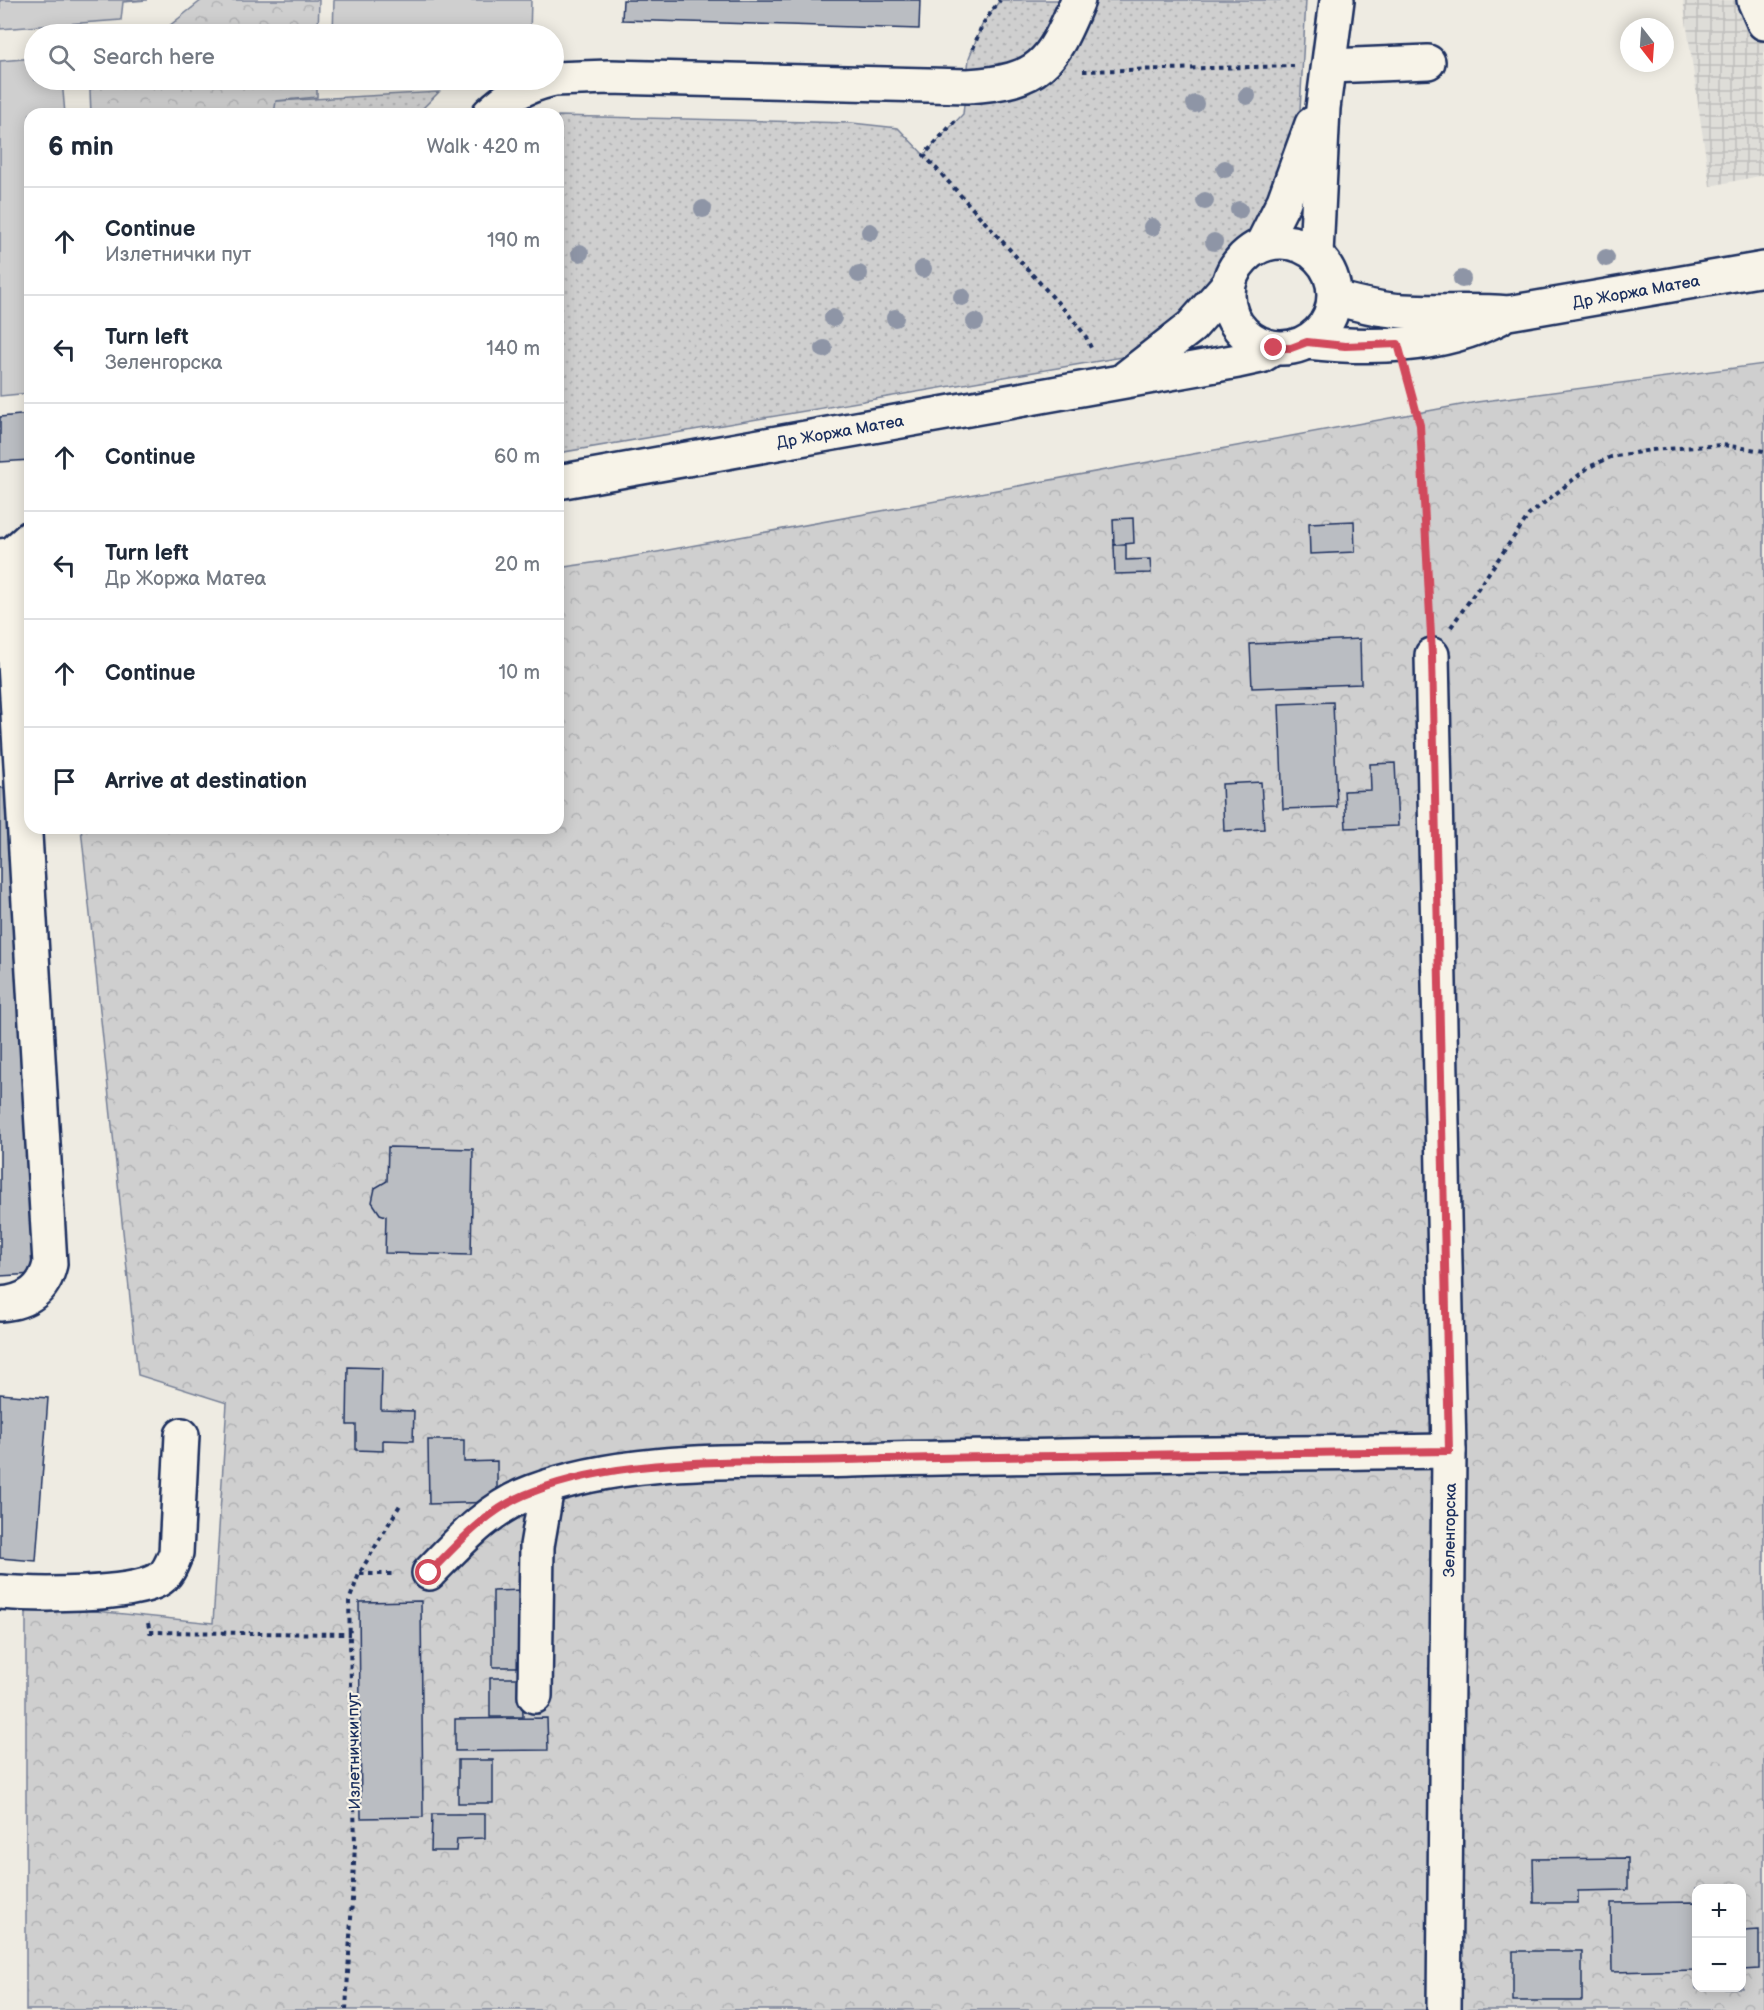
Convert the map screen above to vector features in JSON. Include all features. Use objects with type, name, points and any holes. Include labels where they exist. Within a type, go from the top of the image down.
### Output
[{"type":"street","points":[[564,79],[609,77],[968,86],[1004,84],[1032,72],[1059,44],[1078,0]]},
{"type":"street","points":[[1316,254],[1323,108],[1317,66],[1337,0]]},
{"type":"street","points":[[1754,0],[1764,23]]},
{"type":"street","points":[[1317,66],[1428,62]]},
{"type":"street","points":[[495,108],[520,90]]},
{"type":"street","points":[[1262,245],[1284,201],[1310,127],[1323,108]]},
{"type":"street","points":[[1277,241],[1294,243],[1316,254],[1330,274],[1335,298],[1331,315],[1321,331],[1307,342],[1291,348],[1274,348],[1258,344],[1243,334],[1233,320],[1228,304],[1227,286],[1234,269],[1246,254],[1262,245],[1277,241]]},
{"type":"street","name":"Др Жоржа Матеа","points":[[1335,298],[1382,309],[1404,311],[1475,310],[1508,313],[1764,268]]},
{"type":"street","name":"Др Жоржа Матеа","points":[[1123,381],[1191,327],[1227,286]]},
{"type":"street","name":"Др Жоржа Матеа","points":[[1307,342],[1365,346],[1398,344],[1476,329],[1508,313]]},
{"type":"street","name":"Др Жоржа Матеа","points":[[564,481],[1238,361],[1261,356],[1274,348]]},
{"type":"street","points":[[0,1304],[13,1303],[36,1292],[43,1285],[50,1264],[10,743],[18,551]]},
{"type":"street","name":"Зеленгорска","points":[[1432,655],[1449,1451],[1444,2010]]},
{"type":"street","points":[[0,1593],[40,1595],[125,1589],[146,1586],[161,1579],[171,1567],[176,1553],[182,1436]]},
{"type":"street","points":[[429,1573],[498,1509],[530,1492],[587,1475],[667,1466],[912,1459],[1449,1451]]},
{"type":"street","points":[[535,1696],[537,1546],[547,1487]]},
{"type":"path","points":[[999,0],[982,24],[969,58],[968,86],[963,114],[924,155],[1069,315],[1085,335],[1093,356]]},
{"type":"path","points":[[1032,72],[1317,66]]},
{"type":"path","points":[[1398,344],[1420,425],[1432,655]]},
{"type":"path","points":[[1432,655],[1529,515],[1589,467],[1611,457],[1651,450],[1723,445],[1764,451]]},
{"type":"path","name":"Излетнички пут","points":[[346,2010],[355,1845],[349,1601],[353,1587],[400,1505]]},
{"type":"path","points":[[150,1623],[150,1632],[350,1634]]},
{"type":"shaded area","points":[[1683,0],[1764,0],[1764,175],[1710,186]]},
{"type":"green space","points":[[0,0],[147,0],[123,2],[121,20],[24,24],[24,27],[0,29]]},
{"type":"green space","points":[[202,0],[319,0],[318,24],[172,24]]},
{"type":"green space","points":[[334,0],[531,0],[530,24],[333,24]]},
{"type":"green space","points":[[1000,0],[1306,0],[1299,129],[1253,238],[1231,257],[1219,283],[1134,355],[564,452],[564,116],[852,123],[898,128],[924,155],[963,114],[969,58],[982,25]]},
{"type":"green space","points":[[24,59],[24,90],[63,90],[64,108],[24,108],[24,394],[0,396],[0,61]]},
{"type":"green space","points":[[90,90],[317,90],[317,97],[276,101],[275,108],[91,108]]},
{"type":"green space","points":[[439,92],[423,108],[271,108],[276,101]]},
{"type":"green space","points":[[1764,364],[1764,2010],[26,2010],[26,1604],[213,1623],[227,1403],[138,1375],[82,834],[564,834],[564,567],[619,559],[1477,402]]},
{"type":"building","points":[[623,0],[920,0],[919,29],[622,20]]},
{"type":"building","points":[[24,415],[24,460],[0,462],[0,417]]},
{"type":"building","points":[[1133,518],[1134,543],[1114,545],[1113,519]]},
{"type":"building","points":[[1354,521],[1355,552],[1310,554],[1309,523]]},
{"type":"building","points":[[1114,545],[1126,545],[1126,560],[1150,559],[1151,573],[1115,574]]},
{"type":"building","points":[[1360,639],[1361,684],[1252,688],[1250,644]]},
{"type":"building","points":[[1333,702],[1337,807],[1283,809],[1279,704]]},
{"type":"building","points":[[1395,763],[1398,826],[1346,828],[1344,791],[1371,790],[1370,764]]},
{"type":"building","points":[[1261,782],[1264,829],[1224,831],[1222,784]]},
{"type":"building","points":[[8,787],[34,1274],[0,1276],[0,788]]},
{"type":"building","points":[[388,1147],[473,1149],[471,1255],[385,1253],[386,1216],[380,1214],[372,1202],[375,1188],[387,1181]]},
{"type":"building","points":[[348,1367],[382,1368],[381,1410],[414,1411],[413,1441],[383,1440],[383,1451],[356,1450],[356,1425],[347,1425]]},
{"type":"building","points":[[0,1394],[48,1398],[36,1561],[0,1558]]},
{"type":"building","points":[[428,1440],[464,1440],[464,1462],[497,1461],[497,1502],[429,1504]]},
{"type":"building","points":[[524,1590],[525,1667],[493,1667],[493,1591]]},
{"type":"building","points":[[421,1601],[423,1817],[361,1818],[359,1602]]},
{"type":"building","points":[[490,1678],[522,1678],[523,1717],[490,1717]]},
{"type":"building","points":[[547,1718],[548,1750],[455,1751],[455,1719]]},
{"type":"building","points":[[458,1760],[493,1760],[493,1803],[458,1803]]},
{"type":"building","points":[[432,1814],[485,1814],[485,1838],[457,1839],[456,1851],[431,1851]]},
{"type":"building","points":[[1628,1858],[1628,1890],[1578,1891],[1578,1903],[1534,1903],[1533,1859]]},
{"type":"building","points":[[1692,1902],[1692,1970],[1612,1972],[1611,1903]]},
{"type":"building","points":[[1759,1930],[1759,1969],[1746,1970],[1746,1931]]},
{"type":"building","points":[[1513,1951],[1582,1951],[1582,2001],[1513,2001]]},
{"type":"route","points":[[429,1573],[498,1509],[530,1492],[587,1475],[627,1470],[667,1466],[900,1459],[1449,1451],[1432,655],[1420,425],[1398,344],[1375,347],[1307,342],[1291,348],[1274,348]]}]
